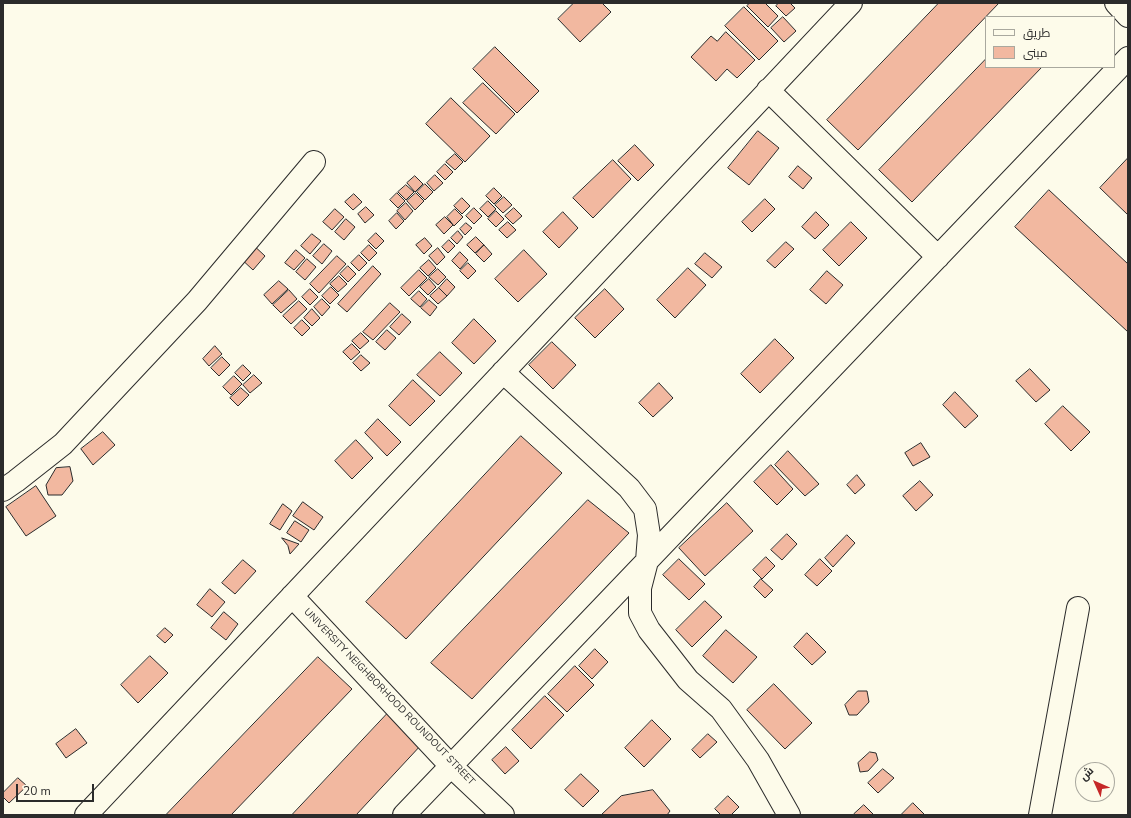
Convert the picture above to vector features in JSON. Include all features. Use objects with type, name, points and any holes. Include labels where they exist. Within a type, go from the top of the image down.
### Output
[{"type":"street","points":[[86,815],[850,3]]},
{"type":"street","points":[[1116,3],[1128,16]]},
{"type":"street","points":[[404,815],[1128,58]]},
{"type":"street","points":[[768,90],[938,257]]},
{"type":"street","points":[[3,490],[63,444],[197,301],[314,162]]},
{"type":"street","points":[[503,372],[629,488],[645,509],[649,535],[647,561],[640,588],[640,613],[649,630],[688,680],[721,709],[758,760],[790,815]]},
{"type":"street","name":"UNIVERSITY NEIGHBORHOOD ROUNDOUT STREET","points":[[292,596],[451,766],[503,815]]},
{"type":"street","points":[[1040,815],[1078,608]]},
{"type":"building","points":[[574,3],[602,3],[611,12],[580,42],[558,19]]},
{"type":"building","points":[[750,3],[765,3],[778,16],[768,27],[747,6]]},
{"type":"building","points":[[779,3],[790,3],[795,8],[786,16],[776,6]]},
{"type":"building","points":[[939,3],[999,3],[858,150],[827,120]]},
{"type":"building","points":[[744,7],[778,41],[759,60],[725,26]]},
{"type":"building","points":[[783,17],[796,31],[784,42],[771,28]]},
{"type":"building","points":[[726,32],[755,60],[737,78],[727,69],[716,81],[691,57],[711,36],[717,41]]},
{"type":"building","points":[[495,47],[539,91],[517,113],[473,69]]},
{"type":"building","points":[[985,60],[985,68],[1041,68],[912,202],[879,170]]},
{"type":"building","points":[[483,83],[515,114],[496,134],[463,103]]},
{"type":"building","points":[[451,98],[490,136],[465,162],[426,124]]},
{"type":"building","points":[[758,131],[779,148],[749,185],[728,168]]},
{"type":"building","points":[[635,145],[654,165],[638,181],[618,161]]},
{"type":"building","points":[[455,154],[463,162],[455,170],[446,162]]},
{"type":"building","points":[[1128,158],[1128,215],[1100,188]]},
{"type":"building","points":[[613,160],[631,179],[593,218],[573,198]]},
{"type":"building","points":[[445,164],[453,172],[445,180],[437,172]]},
{"type":"building","points":[[798,166],[812,178],[803,189],[789,177]]},
{"type":"building","points":[[435,175],[443,183],[434,191],[427,183]]},
{"type":"building","points":[[415,176],[423,184],[415,192],[407,183]]},
{"type":"building","points":[[425,184],[433,192],[425,200],[417,192]]},
{"type":"building","points":[[406,185],[414,192],[406,200],[398,192]]},
{"type":"building","points":[[494,188],[502,196],[494,204],[486,196]]},
{"type":"building","points":[[1049,190],[1128,264],[1128,332],[1015,227]]},
{"type":"building","points":[[397,193],[405,201],[398,208],[390,200]]},
{"type":"building","points":[[416,193],[424,201],[415,210],[407,201]]},
{"type":"building","points":[[354,194],[362,202],[353,210],[345,202]]},
{"type":"building","points":[[504,197],[512,205],[503,213],[495,205]]},
{"type":"building","points":[[462,198],[470,206],[462,214],[454,206]]},
{"type":"building","points":[[765,199],[775,209],[752,232],[742,222]]},
{"type":"building","points":[[488,201],[496,209],[488,217],[480,209]]},
{"type":"building","points":[[406,203],[413,211],[405,220],[397,211]]},
{"type":"building","points":[[366,207],[374,215],[365,223],[358,214]]},
{"type":"building","points":[[474,208],[482,216],[474,224],[466,216]]},
{"type":"building","points":[[514,208],[522,216],[513,224],[505,216]]},
{"type":"building","points":[[335,209],[344,217],[332,230],[323,222]]},
{"type":"building","points":[[455,209],[463,217],[454,226],[447,217]]},
{"type":"building","points":[[496,211],[504,219],[496,227],[488,219]]},
{"type":"building","points":[[563,212],[578,228],[559,248],[543,232]]},
{"type":"building","points":[[816,212],[829,225],[815,239],[802,227]]},
{"type":"building","points":[[397,213],[404,221],[396,229],[389,221]]},
{"type":"building","points":[[445,217],[453,225],[444,234],[436,225]]},
{"type":"building","points":[[346,219],[355,227],[344,240],[335,232]]},
{"type":"building","points":[[508,222],[516,230],[507,238],[499,230]]},
{"type":"building","points":[[851,222],[867,238],[839,266],[823,250]]},
{"type":"building","points":[[466,223],[472,228],[465,235],[460,229]]},
{"type":"building","points":[[458,231],[463,237],[457,244],[451,238]]},
{"type":"building","points":[[376,233],[384,241],[376,249],[368,241]]},
{"type":"building","points":[[312,234],[321,241],[310,254],[301,246]]},
{"type":"building","points":[[476,237],[484,245],[475,253],[467,245]]},
{"type":"building","points":[[425,238],[432,246],[424,254],[416,245]]},
{"type":"building","points":[[449,240],[455,246],[448,253],[442,247]]},
{"type":"building","points":[[250,242],[265,256],[253,270],[238,256]]},
{"type":"building","points":[[786,242],[794,249],[775,268],[767,261]]},
{"type":"building","points":[[324,244],[332,251],[322,264],[313,256]]},
{"type":"building","points":[[369,245],[377,253],[369,261],[361,253]]},
{"type":"building","points":[[484,245],[492,254],[484,262],[476,254]]},
{"type":"building","points":[[438,248],[445,257],[437,265],[429,256]]},
{"type":"building","points":[[296,250],[305,258],[294,270],[285,263]]},
{"type":"building","points":[[524,250],[547,274],[518,302],[495,279]]},
{"type":"building","points":[[460,252],[468,260],[460,269],[452,261]]},
{"type":"building","points":[[705,253],[722,267],[712,278],[695,264]]},
{"type":"building","points":[[359,255],[367,263],[359,271],[351,263]]},
{"type":"building","points":[[337,256],[346,264],[319,293],[310,284]]},
{"type":"building","points":[[307,259],[316,267],[305,280],[296,272]]},
{"type":"building","points":[[429,260],[436,268],[428,276],[420,268]]},
{"type":"building","points":[[468,263],[476,271],[468,279],[460,271]]},
{"type":"building","points":[[348,266],[356,274],[348,282],[340,274]]},
{"type":"building","points":[[373,266],[381,274],[347,312],[338,304]]},
{"type":"building","points":[[688,268],[706,285],[675,318],[657,300]]},
{"type":"building","points":[[438,269],[446,277],[438,285],[429,277]]},
{"type":"building","points":[[419,270],[427,278],[409,296],[401,288]]},
{"type":"building","points":[[827,271],[843,285],[826,304],[810,290]]},
{"type":"building","points":[[339,276],[347,284],[338,292],[330,284]]},
{"type":"building","points":[[429,279],[436,287],[428,295],[420,287]]},
{"type":"building","points":[[447,279],[455,287],[447,296],[439,288]]},
{"type":"building","points":[[279,281],[288,289],[272,304],[264,295]]},
{"type":"building","points":[[331,287],[339,295],[330,304],[322,296]]},
{"type":"building","points":[[439,288],[447,296],[438,304],[430,296]]},
{"type":"building","points":[[310,289],[318,297],[310,305],[302,297]]},
{"type":"building","points":[[605,289],[624,309],[595,338],[575,318]]},
{"type":"building","points":[[289,290],[297,299],[281,313],[273,305]]},
{"type":"building","points":[[419,291],[427,299],[420,307],[411,299]]},
{"type":"building","points":[[322,299],[330,307],[322,316],[314,307]]},
{"type":"building","points":[[429,300],[437,307],[430,316],[421,308]]},
{"type":"building","points":[[299,301],[307,309],[291,324],[283,316]]},
{"type":"building","points":[[390,303],[400,312],[373,340],[363,332]]},
{"type":"building","points":[[312,309],[320,318],[312,326],[304,318]]},
{"type":"building","points":[[402,314],[411,322],[399,335],[390,327]]},
{"type":"building","points":[[474,319],[496,341],[474,364],[452,343]]},
{"type":"building","points":[[302,320],[310,328],[302,336],[294,328]]},
{"type":"building","points":[[387,330],[396,338],[385,350],[376,342]]},
{"type":"building","points":[[361,333],[369,341],[360,349],[352,341]]},
{"type":"building","points":[[775,339],[794,358],[760,393],[741,374]]},
{"type":"building","points":[[552,342],[576,365],[553,389],[529,365]]},
{"type":"building","points":[[352,344],[360,352],[351,360],[343,352]]},
{"type":"building","points":[[215,346],[222,354],[209,366],[203,359]]},
{"type":"building","points":[[440,352],[462,373],[440,396],[417,375]]},
{"type":"building","points":[[361,355],[370,363],[361,371],[353,363]]},
{"type":"building","points":[[222,357],[230,365],[219,376],[211,368]]},
{"type":"building","points":[[243,365],[251,373],[243,381],[235,373]]},
{"type":"building","points":[[1030,369],[1050,390],[1036,402],[1016,381]]},
{"type":"building","points":[[254,375],[262,383],[250,393],[243,385]]},
{"type":"building","points":[[234,376],[242,384],[231,395],[223,387]]},
{"type":"building","points":[[413,380],[435,401],[410,426],[389,406]]},
{"type":"building","points":[[659,383],[673,398],[653,417],[639,403]]},
{"type":"building","points":[[241,388],[249,395],[238,406],[230,398]]},
{"type":"building","points":[[955,392],[978,416],[965,428],[943,405]]},
{"type":"building","points":[[1063,406],[1090,432],[1071,451],[1045,424]]},
{"type":"building","points":[[378,419],[401,442],[387,456],[365,433]]},
{"type":"building","points":[[103,432],[115,445],[93,465],[81,449]]},
{"type":"building","points":[[521,436],[562,473],[406,639],[366,602]]},
{"type":"building","points":[[356,440],[373,458],[352,479],[335,461]]},
{"type":"building","points":[[921,443],[930,457],[913,466],[905,453]]},
{"type":"building","points":[[788,451],[819,484],[805,496],[775,465]]},
{"type":"building","points":[[771,465],[793,489],[777,505],[754,482]]},
{"type":"building","points":[[70,467],[73,481],[62,495],[48,495],[46,485],[56,468]]},
{"type":"building","points":[[857,475],[865,485],[855,494],[847,485]]},
{"type":"building","points":[[920,481],[933,495],[916,511],[903,496]]},
{"type":"building","points":[[36,486],[56,516],[26,536],[6,507]]},
{"type":"building","points":[[588,500],[629,533],[472,699],[431,663]]},
{"type":"building","points":[[303,502],[323,517],[314,530],[293,516]]},
{"type":"building","points":[[727,503],[753,531],[705,576],[679,548]]},
{"type":"building","points":[[283,504],[292,511],[280,530],[270,524]]},
{"type":"building","points":[[295,521],[309,530],[301,542],[287,533]]},
{"type":"building","points":[[787,534],[797,544],[782,560],[771,550]]},
{"type":"building","points":[[847,535],[855,543],[833,567],[825,558]]},
{"type":"building","points":[[282,538],[299,544],[290,554],[288,546]]},
{"type":"building","points":[[766,557],[775,566],[762,579],[753,570]]},
{"type":"building","points":[[679,559],[705,584],[689,600],[663,575]]},
{"type":"building","points":[[820,559],[832,571],[817,586],[805,575]]},
{"type":"building","points":[[243,560],[256,571],[235,594],[222,583]]},
{"type":"building","points":[[761,579],[773,590],[765,598],[754,587]]},
{"type":"building","points":[[210,589],[225,602],[212,617],[197,605]]},
{"type":"building","points":[[705,601],[722,617],[692,647],[676,630]]},
{"type":"building","points":[[224,612],[238,624],[226,640],[211,628]]},
{"type":"building","points":[[165,628],[173,635],[165,643],[157,636]]},
{"type":"building","points":[[726,630],[757,657],[733,683],[703,656]]},
{"type":"building","points":[[807,633],[826,652],[812,665],[794,647]]},
{"type":"building","points":[[595,649],[608,662],[592,679],[579,666]]},
{"type":"building","points":[[150,656],[168,673],[138,703],[121,685]]},
{"type":"building","points":[[318,657],[352,689],[231,815],[166,815]]},
{"type":"building","points":[[575,666],[594,685],[567,712],[548,694]]},
{"type":"building","points":[[774,684],[812,723],[785,749],[747,710]]},
{"type":"building","points":[[858,691],[867,691],[869,702],[857,715],[849,715],[845,705]]},
{"type":"building","points":[[545,696],[564,715],[531,749],[512,730]]},
{"type":"building","points":[[388,713],[422,744],[356,815],[292,815]]},
{"type":"building","points":[[652,720],[671,739],[644,767],[625,748]]},
{"type":"building","points":[[76,729],[87,743],[66,758],[56,744]]},
{"type":"building","points":[[708,734],[717,742],[700,758],[692,750]]},
{"type":"building","points":[[506,747],[519,761],[505,774],[492,760]]},
{"type":"building","points":[[870,752],[876,753],[878,760],[868,771],[860,772],[858,763]]},
{"type":"building","points":[[883,769],[894,778],[878,793],[868,783]]},
{"type":"building","points":[[581,774],[599,791],[583,807],[565,790]]},
{"type":"building","points":[[18,778],[27,786],[9,803],[3,797],[3,793]]},
{"type":"building","points":[[653,790],[670,811],[667,815],[601,815],[621,796]]},
{"type":"building","points":[[728,796],[739,807],[731,815],[721,815],[715,809]]},
{"type":"building","points":[[913,803],[925,815],[901,815]]},
{"type":"building","points":[[864,805],[874,815],[854,815],[854,814]]}]
